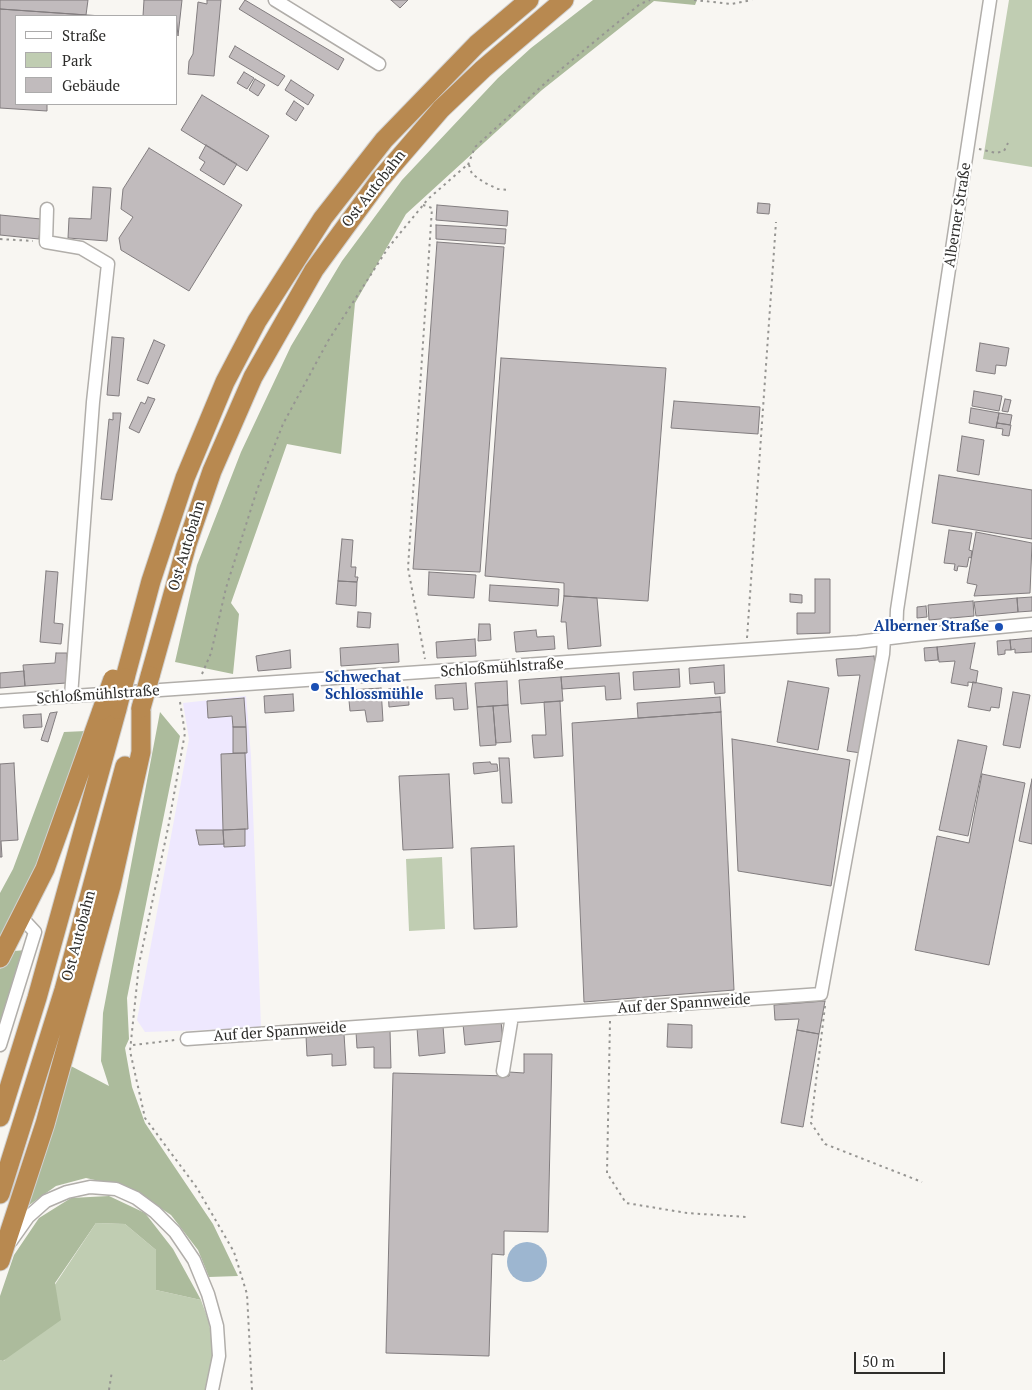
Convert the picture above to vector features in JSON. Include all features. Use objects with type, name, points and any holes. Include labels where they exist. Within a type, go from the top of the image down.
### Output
[{"type":"highway","name":"Ost Autobahn","points":[[0,1117],[37,998],[109,710],[139,627],[169,524],[208,419],[257,321],[292,263],[323,218],[384,140],[477,44],[529,0]]},
{"type":"highway","name":"Ost Autobahn","points":[[0,1194],[64,990],[187,544],[222,446],[253,377],[314,270],[379,181],[434,117],[483,69],[564,0]]},
{"type":"highway","points":[[1,1257],[45,1124],[111,886],[141,752],[141,708]]},
{"type":"highway","points":[[0,958],[22,918],[45,869],[109,710]]},
{"type":"street","points":[[275,0],[379,64]]},
{"type":"street","name":"Alberner Straße","points":[[890,638],[897,610],[990,0]]},
{"type":"street","points":[[47,209],[46,242],[81,248],[108,264],[92,402],[71,696]]},
{"type":"street","name":"Schloßmühlstraße","points":[[0,701],[746,650],[1032,624]]},
{"type":"street","points":[[821,994],[883,654],[890,638]]},
{"type":"street","points":[[0,1044],[35,932],[22,918]]},
{"type":"street","name":"Auf der Spannweide","points":[[187,1039],[821,994]]},
{"type":"street","points":[[503,1071],[512,1016]]},
{"type":"street","points":[[1,1257],[28,1217],[46,1201],[67,1192],[90,1188],[116,1189],[136,1198],[155,1212],[175,1232],[194,1260],[208,1294],[216,1326],[219,1356],[212,1390]]},
{"type":"path","points":[[197,688],[211,652],[226,588],[257,490],[283,424],[328,341],[388,248],[423,205],[468,165],[475,147],[554,75],[640,4],[650,0]]},
{"type":"path","points":[[694,0],[732,4],[752,0]]},
{"type":"path","points":[[968,147],[996,153],[1004,151],[1008,143]]},
{"type":"path","points":[[468,165],[472,174],[485,183],[498,189],[510,190]]},
{"type":"path","points":[[423,205],[432,208],[408,568],[427,673]]},
{"type":"path","points":[[746,650],[776,222]]},
{"type":"path","points":[[0,239],[46,242]]},
{"type":"path","points":[[821,994],[827,995],[811,1123],[825,1144],[922,1182]]},
{"type":"path","points":[[611,1009],[607,1173],[626,1204],[687,1213],[746,1218]]},
{"type":"path","points":[[132,1045],[187,1039]]},
{"type":"path","points":[[109,1390],[112,1371]]},
{"type":"shaded area","points":[[246,696],[251,756],[261,1028],[145,1032],[137,1020],[189,739],[183,703]]},
{"type":"green space","points":[[593,0],[697,0],[695,5],[654,1],[542,90],[406,214],[355,303],[341,454],[287,444],[231,603],[239,614],[233,674],[175,662],[197,565],[241,452],[291,346],[342,261],[402,180],[498,78],[531,48]]},
{"type":"green space","points":[[1009,0],[1032,0],[1032,167],[983,159]]},
{"type":"green space","points":[[160,712],[180,736],[127,998],[129,1039],[125,1048],[132,1087],[145,1123],[213,1224],[238,1276],[209,1277],[198,1250],[171,1215],[130,1188],[86,1178],[56,1186],[25,1208],[69,1065],[109,1086],[101,1061],[103,1013]]},
{"type":"green space","points":[[86,731],[48,843],[0,940],[0,893],[13,869],[64,732]]},
{"type":"green space","points":[[442,857],[445,929],[409,931],[406,859]]},
{"type":"green space","points":[[26,950],[0,1027],[0,969],[14,951]]},
{"type":"green space","points":[[109,1196],[145,1213],[173,1249],[201,1300],[156,1290],[156,1250],[125,1224],[96,1223],[55,1283],[61,1320],[3,1361],[0,1360],[0,1296],[14,1255],[39,1218],[71,1198]]},
{"type":"green space","points":[[96,1223],[125,1224],[156,1250],[156,1290],[201,1300],[209,1322],[213,1348],[211,1372],[205,1390],[0,1390],[0,1360],[4,1361]]},
{"type":"water","points":[[531,1242],[538,1245],[544,1251],[547,1262],[546,1270],[538,1279],[531,1282],[523,1282],[516,1279],[508,1270],[507,1258],[510,1251],[519,1243]]},
{"type":"building","points":[[0,0],[88,0],[86,15],[0,9]]},
{"type":"building","points":[[144,0],[182,0],[178,36],[178,15],[143,15]]},
{"type":"building","points":[[207,0],[221,0],[214,76],[188,74],[189,61],[193,54],[198,2],[207,4]]},
{"type":"building","points":[[245,0],[344,59],[338,70],[239,9]]},
{"type":"building","points":[[391,0],[408,0],[400,8]]},
{"type":"building","points":[[0,9],[87,15],[15,15],[15,105],[47,105],[47,111],[0,108]]},
{"type":"building","points":[[235,46],[285,76],[278,86],[229,57]]},
{"type":"building","points":[[244,72],[254,78],[247,89],[237,83]]},
{"type":"building","points":[[255,79],[265,85],[258,96],[249,90]]},
{"type":"building","points":[[291,80],[314,95],[308,105],[285,90]]},
{"type":"building","points":[[202,95],[269,136],[247,171],[181,130]]},
{"type":"building","points":[[294,101],[304,108],[296,121],[286,114]]},
{"type":"building","points":[[206,145],[237,164],[224,185],[200,170],[205,162],[199,158]]},
{"type":"building","points":[[149,148],[242,205],[189,291],[121,250],[119,238],[133,217],[121,209],[123,189]]},
{"type":"building","points":[[93,187],[111,188],[107,241],[68,238],[69,218],[91,219]]},
{"type":"building","points":[[758,203],[770,204],[769,214],[757,213]]},
{"type":"building","points":[[437,205],[508,211],[507,226],[436,220]]},
{"type":"building","points":[[0,215],[41,219],[39,239],[0,235]]},
{"type":"building","points":[[436,225],[506,229],[505,244],[436,239]]},
{"type":"building","points":[[437,242],[504,247],[480,572],[413,569]]},
{"type":"building","points":[[112,337],[124,338],[119,396],[107,395]]},
{"type":"building","points":[[154,340],[165,345],[148,384],[137,380]]},
{"type":"building","points":[[980,343],[1009,348],[1006,366],[996,365],[995,374],[976,371]]},
{"type":"building","points":[[501,358],[666,368],[648,601],[564,596],[564,583],[485,576]]},
{"type":"building","points":[[974,391],[1002,396],[999,411],[972,406]]},
{"type":"building","points":[[148,397],[155,399],[139,433],[129,428],[141,402],[145,404]]},
{"type":"building","points":[[1005,399],[1011,400],[1008,412],[1002,411]]},
{"type":"building","points":[[674,401],[760,407],[758,434],[671,428]]},
{"type":"building","points":[[971,408],[999,413],[996,428],[969,423]]},
{"type":"building","points":[[113,413],[121,413],[112,500],[101,499],[109,419],[113,420]]},
{"type":"building","points":[[999,413],[1012,415],[1010,425],[997,423]]},
{"type":"building","points":[[997,423],[1011,425],[1009,436],[1002,435],[1003,429],[996,428]]},
{"type":"building","points":[[962,436],[984,440],[979,475],[957,471]]},
{"type":"building","points":[[939,475],[1032,490],[1032,539],[932,523]]},
{"type":"building","points":[[949,530],[972,533],[969,550],[972,551],[971,558],[969,557],[967,567],[958,566],[957,571],[954,570],[955,564],[944,563]]},
{"type":"building","points":[[976,532],[1032,543],[1030,593],[974,596],[977,585],[967,583]]},
{"type":"building","points":[[342,539],[353,540],[351,567],[356,567],[355,577],[358,577],[357,582],[338,581]]},
{"type":"building","points":[[46,571],[58,572],[54,623],[63,624],[61,644],[40,642]]},
{"type":"building","points":[[429,572],[476,575],[474,598],[428,595]]},
{"type":"building","points":[[815,579],[830,579],[830,633],[797,634],[797,613],[815,613]]},
{"type":"building","points":[[338,581],[357,582],[356,606],[336,604]]},
{"type":"building","points":[[490,585],[559,589],[558,606],[489,601]]},
{"type":"building","points":[[790,594],[802,595],[802,603],[790,602]]},
{"type":"building","points":[[564,596],[597,598],[601,646],[568,649],[566,622],[561,622]]},
{"type":"building","points":[[1032,597],[1032,611],[1018,612],[1017,598]]},
{"type":"building","points":[[1017,598],[1018,612],[976,616],[974,602]]},
{"type":"building","points":[[973,601],[974,616],[929,620],[928,605]]},
{"type":"building","points":[[926,606],[927,617],[917,618],[917,607]]},
{"type":"building","points":[[358,612],[371,613],[370,628],[357,627]]},
{"type":"building","points":[[479,624],[490,624],[491,640],[478,641]]},
{"type":"building","points":[[536,630],[537,637],[554,636],[555,649],[516,652],[514,632]]},
{"type":"building","points":[[1032,638],[1032,652],[1015,653],[1015,649],[1011,650],[1010,640]]},
{"type":"building","points":[[475,639],[476,656],[437,658],[436,642]]},
{"type":"building","points":[[1010,640],[1011,650],[1005,650],[1005,654],[998,655],[997,641]]},
{"type":"building","points":[[975,643],[970,669],[978,671],[976,683],[968,682],[968,686],[951,683],[955,661],[939,662],[937,647]]},
{"type":"building","points":[[398,644],[399,662],[341,666],[340,648]]},
{"type":"building","points":[[937,647],[938,660],[925,661],[924,648]]},
{"type":"building","points":[[290,650],[291,668],[258,671],[256,656]]},
{"type":"building","points":[[56,653],[67,653],[66,683],[25,686],[23,665],[55,663]]},
{"type":"building","points":[[874,656],[876,674],[861,753],[847,751],[860,675],[838,676],[836,659]]},
{"type":"building","points":[[724,665],[725,693],[715,694],[714,682],[690,684],[689,668]]},
{"type":"building","points":[[679,669],[680,687],[634,690],[633,672]]},
{"type":"building","points":[[24,671],[25,686],[0,688],[0,673]]},
{"type":"building","points":[[619,673],[621,699],[606,700],[605,686],[562,689],[561,677]]},
{"type":"building","points":[[561,677],[563,701],[521,704],[519,680]]},
{"type":"building","points":[[507,681],[508,705],[477,707],[475,683]]},
{"type":"building","points":[[788,681],[829,688],[818,750],[777,742]]},
{"type":"building","points":[[973,682],[1002,688],[999,708],[991,707],[990,711],[968,707]]},
{"type":"building","points":[[466,683],[468,709],[454,710],[453,698],[436,699],[435,685]]},
{"type":"building","points":[[408,687],[409,705],[389,707],[388,689]]},
{"type":"building","points":[[381,688],[383,721],[367,722],[365,710],[350,711],[348,690]]},
{"type":"building","points":[[1013,692],[1030,695],[1020,748],[1003,745]]},
{"type":"building","points":[[293,694],[294,711],[265,713],[264,696]]},
{"type":"building","points":[[720,697],[721,712],[638,718],[637,703]]},
{"type":"building","points":[[244,698],[246,727],[233,727],[232,716],[208,718],[207,701]]},
{"type":"building","points":[[560,701],[563,756],[534,758],[532,735],[546,735],[544,702]]},
{"type":"building","points":[[508,705],[511,742],[496,743],[493,706]]},
{"type":"building","points":[[493,706],[496,745],[480,746],[477,707]]},
{"type":"building","points":[[57,712],[48,742],[41,740],[50,713]]},
{"type":"building","points":[[721,712],[734,990],[584,1002],[572,723]]},
{"type":"building","points":[[41,714],[42,727],[24,728],[23,715]]},
{"type":"building","points":[[233,727],[246,727],[247,753],[233,753]]},
{"type":"building","points":[[732,739],[850,760],[831,886],[738,871]]},
{"type":"building","points":[[958,740],[987,746],[968,836],[939,830]]},
{"type":"building","points":[[245,753],[248,829],[223,830],[221,754]]},
{"type":"building","points":[[499,758],[509,758],[512,803],[502,803]]},
{"type":"building","points":[[490,762],[491,764],[497,764],[498,771],[474,774],[473,763]]},
{"type":"building","points":[[14,763],[18,840],[1,841],[2,857],[0,857],[0,764]]},
{"type":"building","points":[[449,774],[453,848],[403,850],[399,776]]},
{"type":"building","points":[[982,774],[1025,783],[989,965],[915,950],[937,836],[969,843]]},
{"type":"building","points":[[1032,779],[1032,844],[1019,841]]},
{"type":"building","points":[[245,829],[245,846],[224,847],[223,830]]},
{"type":"building","points":[[196,830],[223,830],[224,844],[199,845]]},
{"type":"building","points":[[514,846],[517,927],[474,929],[471,848]]},
{"type":"building","points":[[825,1001],[819,1034],[797,1030],[799,1019],[775,1020],[774,1005]]},
{"type":"building","points":[[501,1021],[503,1041],[465,1045],[463,1024]]},
{"type":"building","points":[[668,1024],[692,1025],[692,1048],[667,1047]]},
{"type":"building","points":[[443,1026],[445,1053],[419,1056],[417,1028]]},
{"type":"building","points":[[390,1030],[391,1068],[374,1068],[374,1047],[357,1048],[356,1032]]},
{"type":"building","points":[[797,1030],[819,1034],[803,1127],[781,1123]]},
{"type":"building","points":[[344,1034],[346,1065],[332,1066],[332,1054],[307,1056],[306,1036]]},
{"type":"building","points":[[524,1054],[552,1054],[548,1232],[504,1231],[504,1255],[492,1254],[489,1356],[386,1353],[393,1073],[509,1076],[509,1072],[524,1073]]},
{"type":"place","name":"Alberner Straße","points":[[999,627]]},
{"type":"place","name":"Schwechat Schlossmühle","points":[[315,687]]}]
